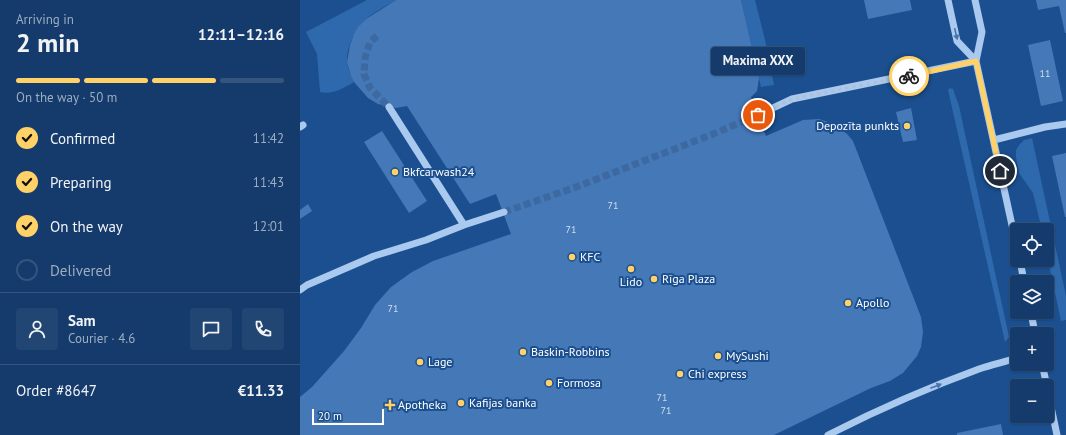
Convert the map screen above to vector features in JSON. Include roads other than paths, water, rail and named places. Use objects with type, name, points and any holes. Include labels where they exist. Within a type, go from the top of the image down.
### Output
[{"type":"street","points":[[948,0],[957,41],[976,61]]},
{"type":"street","points":[[976,0],[982,32],[976,61],[1012,223]]},
{"type":"street","points":[[758,115],[792,99],[976,61]]},
{"type":"street","points":[[389,107],[464,225]]},
{"type":"street","points":[[994,140],[1045,127],[1066,124]]},
{"type":"street","points":[[300,290],[307,285],[374,256],[426,240],[464,225],[504,212]]},
{"type":"street","points":[[828,435],[899,400],[980,369],[1010,360]]},
{"type":"street","points":[[1054,421],[1057,435]]},
{"type":"tunnel","points":[[377,36],[370,42],[365,58],[364,74],[370,88],[389,107]]},
{"type":"tunnel","points":[[504,212],[579,186],[758,115]]},
{"type":"place","name":"Maxima XXX","points":[[758,115]]},
{"type":"place","name":"Depozīta punkts","points":[[907,126]]},
{"type":"place","name":"Bkfcarwash24","points":[[395,172]]},
{"type":"place","name":"KFC","points":[[572,257]]},
{"type":"place","name":"Lido","points":[[631,269]]},
{"type":"place","name":"Rīga Plaza","points":[[654,279]]},
{"type":"place","name":"Apollo","points":[[848,303]]},
{"type":"place","name":"Baskin-Robbins","points":[[523,352]]},
{"type":"place","name":"MySushi","points":[[718,356]]},
{"type":"place","name":"Lage","points":[[420,362]]},
{"type":"place","name":"Chi express","points":[[680,374]]},
{"type":"place","name":"Formosa","points":[[549,383]]},
{"type":"place","name":"Kafijas banka","points":[[461,403]]},
{"type":"place","name":"Apotheka","points":[[390,405]]}]
